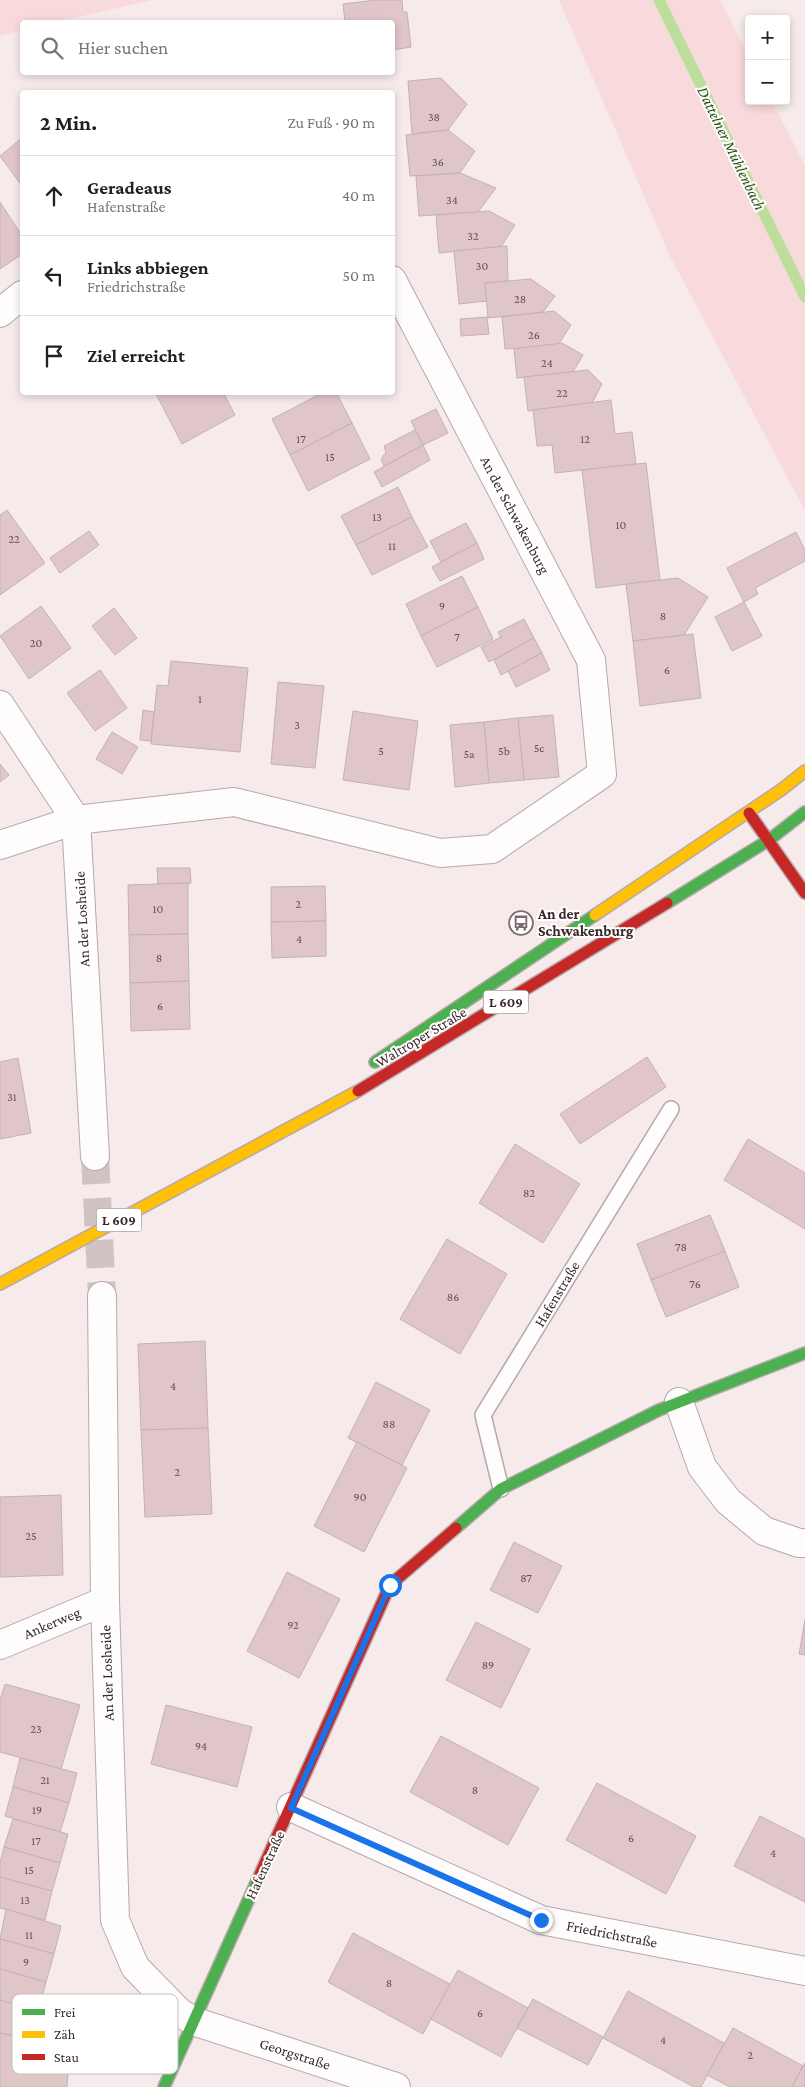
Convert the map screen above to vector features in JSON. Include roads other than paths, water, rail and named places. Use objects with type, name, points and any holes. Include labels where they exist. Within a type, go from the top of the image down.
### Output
[{"type":"main road","name":"L 609","points":[[749,812],[805,771]]},
{"type":"main road","points":[[749,812],[805,893]]},
{"type":"main road","name":"Waltroper Straße","points":[[364,1069],[749,812]]},
{"type":"main road","name":"L 609","points":[[769,840],[805,812]]},
{"type":"main road","name":"Waltroper Straße","points":[[0,1284],[383,1078],[769,840]]},
{"type":"main road","name":"Waltroper Straße","points":[[237,1155],[332,1091]]},
{"type":"main road","name":"Hafenstraße","points":[[178,2055],[390,1585],[501,1489],[678,1402],[805,1353]]},
{"type":"main road","name":"Hafenstraße","points":[[164,2087],[170,2074]]},
{"type":"street","name":"An der Schwakenburg","points":[[76,820],[234,802],[440,853],[492,849],[602,774],[591,660],[395,286]]},
{"type":"street","points":[[0,313],[20,297]]},
{"type":"street","points":[[0,705],[76,820],[0,845]]},
{"type":"street","name":"An der Losheide","points":[[76,820],[96,1156]]},
{"type":"street","name":"An der Losheide","points":[[102,1296],[105,1601],[116,1920],[135,1966],[162,1994]]},
{"type":"street","points":[[678,1402],[702,1467],[728,1501],[764,1531],[799,1543],[805,1543]]},
{"type":"street","name":"Ankerweg","points":[[0,1644],[105,1601]]},
{"type":"street","name":"Friedrichstraße","points":[[291,1808],[541,1920],[805,1971]]},
{"type":"street","name":"An der Losheide","points":[[178,2011],[193,2021]]},
{"type":"street","name":"Georgstraße","points":[[193,2021],[396,2087]]},
{"type":"lane","name":"Hafenstraße","points":[[501,1489],[483,1416],[671,1109]]},
{"type":"waterway","name":"Dattelner Mühlenbach","points":[[659,0],[805,297]]},
{"type":"tunnel","points":[[95,1156],[102,1296]]},
{"type":"place","name":"An der Schwakenburg","points":[[521,923]]}]
